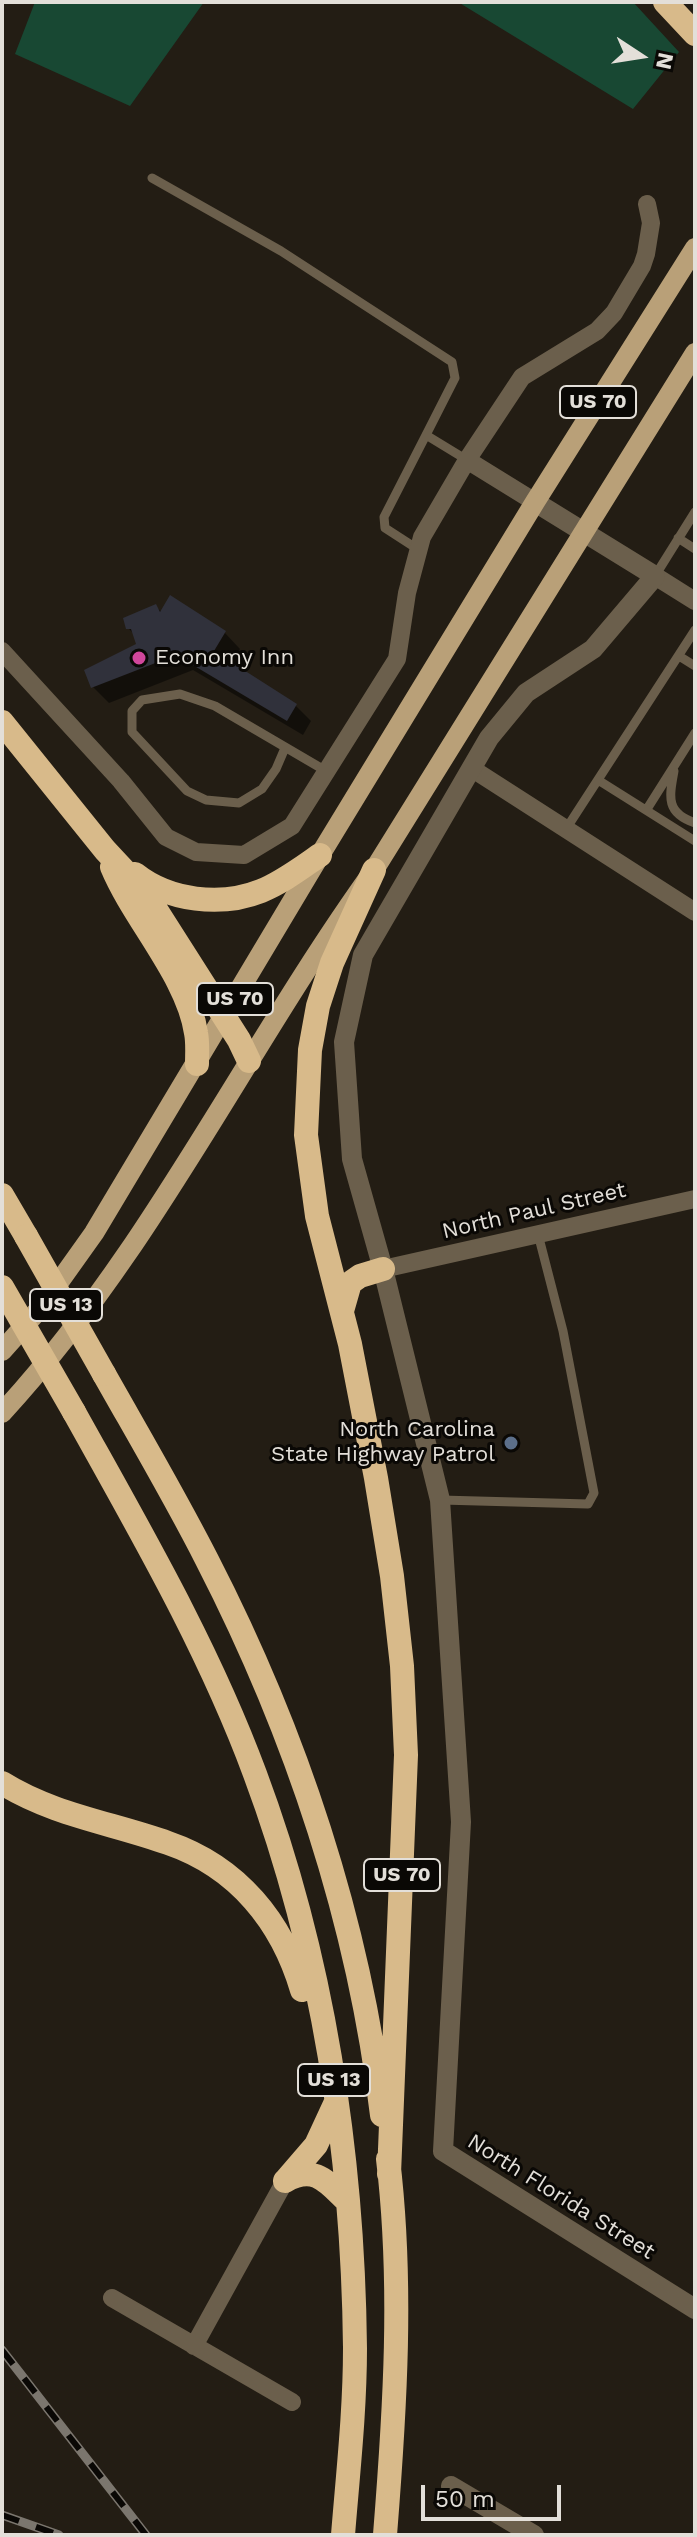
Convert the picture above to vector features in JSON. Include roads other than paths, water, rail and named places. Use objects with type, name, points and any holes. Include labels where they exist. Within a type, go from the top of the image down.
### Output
[{"type":"highway","points":[[665,2],[695,34]]},
{"type":"highway","points":[[684,2],[695,14]]},
{"type":"highway","points":[[2,722],[105,850],[146,894],[249,1061]]},
{"type":"highway","points":[[105,850],[141,878],[164,890],[190,898],[216,900],[260,891],[283,880],[320,855]]},
{"type":"highway","points":[[105,850],[121,889],[186,999],[197,1035],[197,1064]]},
{"type":"highway","points":[[342,1314],[310,1177],[306,1095],[318,1006],[332,963],[374,870]]},
{"type":"highway","name":"US 13","points":[[2,1195],[207,1560],[277,1711],[341,1903],[379,2087],[389,2174],[397,2337],[385,2535]]},
{"type":"highway","points":[[342,1314],[350,1283],[360,1276],[383,1269]]},
{"type":"highway","name":"US 13","points":[[2,1287],[161,1569],[255,1773],[299,1918],[327,2036],[348,2202],[355,2350],[353,2422],[343,2535]]},
{"type":"highway","name":"US 70","points":[[342,1314],[392,1576],[402,1666],[406,1755],[389,2174]]},
{"type":"highway","points":[[2,1783],[41,1803],[83,1819],[170,1843],[228,1875],[275,1926],[295,1966],[304,1996],[327,2036]]},
{"type":"highway","points":[[285,2181],[316,2145],[337,2100]]},
{"type":"highway","points":[[285,2181],[302,2174],[315,2175],[348,2202]]},
{"type":"main road","name":"US 70","points":[[2,1351],[42,1306],[76,1259],[535,502],[695,248]]},
{"type":"main road","name":"US 70","points":[[374,870],[695,353]]},
{"type":"main road","points":[[2,1413],[56,1352],[137,1242],[327,935],[374,870]]},
{"type":"street","points":[[2,651],[121,781],[166,837],[196,852],[244,855],[292,826],[397,659],[407,593],[422,537],[467,460],[522,377],[597,331],[614,313],[646,254],[651,223],[647,204]]},
{"type":"street","points":[[467,460],[695,601]]},
{"type":"street","points":[[440,1500],[383,1269],[352,1159],[344,1042],[363,955],[489,738],[526,693],[593,649],[655,576]]},
{"type":"street","points":[[471,768],[694,908]]},
{"type":"street","name":"North Paul Street","points":[[383,1269],[695,1199]]},
{"type":"street","name":"North Florida Street","points":[[440,1500],[461,1822],[443,2151],[695,2309]]},
{"type":"street","points":[[194,2346],[285,2181]]},
{"type":"street","points":[[112,2298],[292,2402]]},
{"type":"street","points":[[451,2486],[534,2535]]},
{"type":"lane","points":[[152,178],[281,251],[452,362],[455,378],[384,517],[385,528],[419,550]]},
{"type":"lane","points":[[426,435],[467,460]]},
{"type":"lane","points":[[655,576],[695,512]]},
{"type":"lane","points":[[678,538],[695,549]]},
{"type":"lane","points":[[566,829],[695,630]]},
{"type":"lane","points":[[679,656],[695,666]]},
{"type":"lane","points":[[285,748],[276,769],[262,789],[239,803],[206,800],[187,791],[132,732],[132,711],[142,700],[180,694],[215,706],[326,771]]},
{"type":"lane","points":[[647,809],[695,733]]},
{"type":"lane","points":[[675,764],[670,791],[672,809],[679,817],[695,823]]},
{"type":"lane","points":[[598,780],[695,841]]},
{"type":"lane","points":[[440,1500],[588,1504],[594,1493],[563,1331],[538,1234]]},
{"type":"railway","points":[[2,2350],[146,2535]]},
{"type":"railway","points":[[2,2515],[59,2535]]},
{"type":"place","name":"Economy Inn","points":[[139,658]]},
{"type":"place","name":"North Carolina State Highway Patrol","points":[[511,1443]]}]
